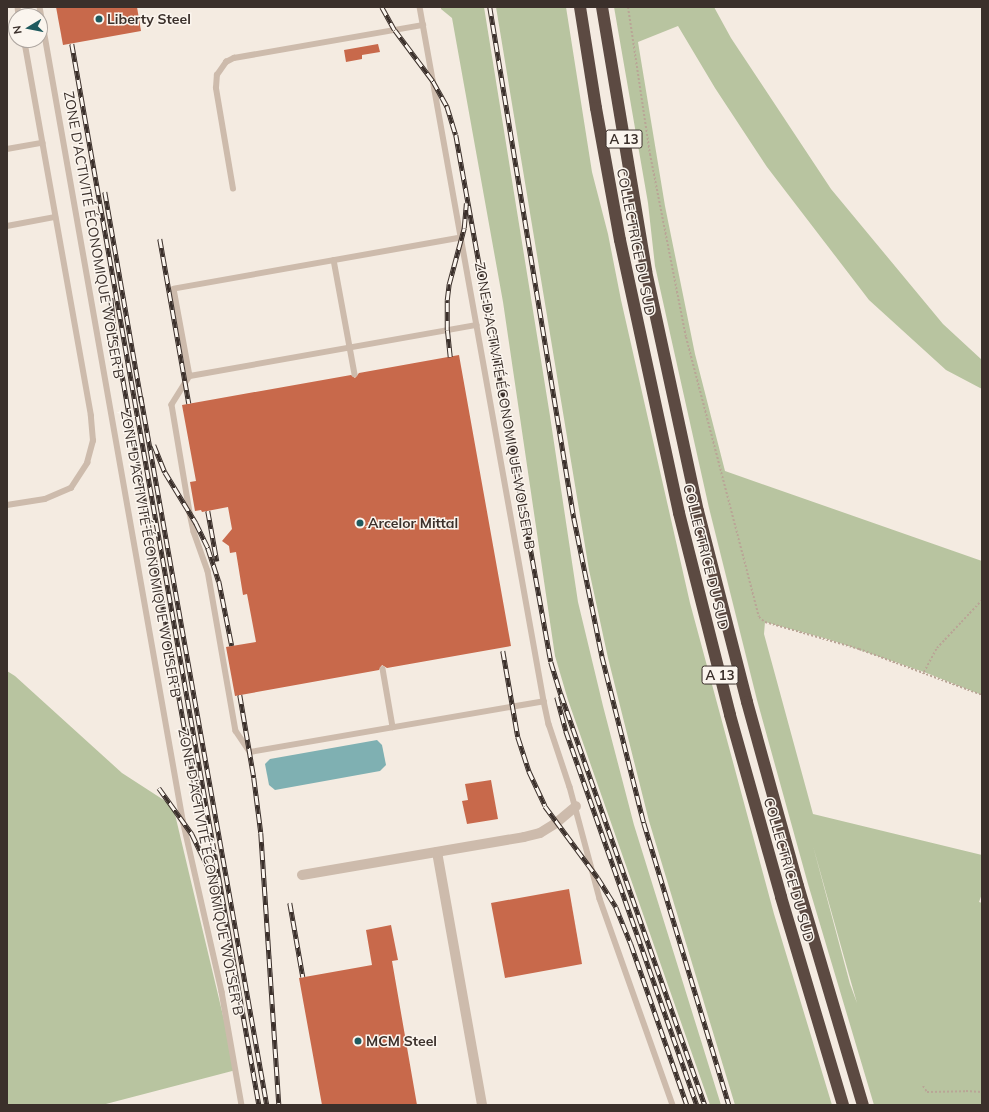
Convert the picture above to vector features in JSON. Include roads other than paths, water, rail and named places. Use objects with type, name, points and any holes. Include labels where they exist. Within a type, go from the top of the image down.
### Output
[{"type":"highway","name":"COLLECTRICE DU SUD","points":[[580,7],[596,108],[620,240],[679,513],[743,760],[781,897],[843,1105]]},
{"type":"highway","name":"COLLECTRICE DU SUD","points":[[602,7],[646,271],[698,511],[747,702],[798,886],[863,1105]]},
{"type":"street","points":[[302,875],[540,833],[556,823],[576,806]]},
{"type":"street","points":[[437,852],[482,1105]]},
{"type":"lane","name":"ZONE D'ACTIVITÉ ÉCONOMIQUE WOLSER B","points":[[40,7],[183,820],[222,992],[242,1105]]},
{"type":"lane","name":"ZONE D'ACTIVITÉ ÉCONOMIQUE WOLSER B","points":[[420,7],[544,701],[576,806],[600,899],[673,1105]]},
{"type":"lane","points":[[233,190],[216,88],[217,75],[226,62],[234,58],[423,25]]},
{"type":"lane","points":[[7,505],[45,499],[71,488],[87,463],[93,441],[91,416],[25,48]]},
{"type":"lane","points":[[7,149],[42,143]]},
{"type":"lane","points":[[7,226],[55,217]]},
{"type":"lane","points":[[461,238],[174,289],[190,376],[172,405],[190,513],[194,532],[208,571],[236,731],[250,752],[544,701]]},
{"type":"lane","points":[[334,260],[355,374]]},
{"type":"lane","points":[[190,376],[477,325]]},
{"type":"lane","points":[[383,669],[393,727]]},
{"type":"water","points":[[377,740],[382,745],[386,765],[380,771],[275,790],[269,785],[265,764],[270,759]]},
{"type":"railway","points":[[382,7],[395,30],[433,81],[447,106],[456,135],[551,662],[705,1105]]},
{"type":"railway","points":[[490,7],[574,518],[602,656],[644,823],[729,1105]]},
{"type":"railway","points":[[72,44],[259,1105]]},
{"type":"railway","points":[[105,192],[142,403]]},
{"type":"railway","points":[[450,357],[447,330],[447,300],[449,284],[464,228],[466,203]]},
{"type":"railway","points":[[160,239],[189,403]]},
{"type":"railway","points":[[111,298],[114,328],[193,776],[201,806]]},
{"type":"railway","points":[[141,397],[267,1105]]},
{"type":"railway","points":[[154,445],[165,472],[196,523],[208,548],[219,581],[232,646]]},
{"type":"railway","points":[[208,511],[217,561]]},
{"type":"railway","points":[[503,651],[518,737],[529,771],[545,806],[598,878],[616,907],[631,944],[687,1105]]},
{"type":"railway","points":[[240,695],[254,778],[261,833],[279,1105]]},
{"type":"railway","points":[[557,697],[566,731],[697,1105]]},
{"type":"railway","points":[[159,788],[192,834],[210,871],[217,891]]},
{"type":"railway","points":[[290,903],[303,977]]},
{"type":"place","name":"Liberty Steel","points":[[99,19]]},
{"type":"place","name":"Arcelor Mittal","points":[[360,523]]},
{"type":"place","name":"MCM Steel","points":[[358,1041]]}]
